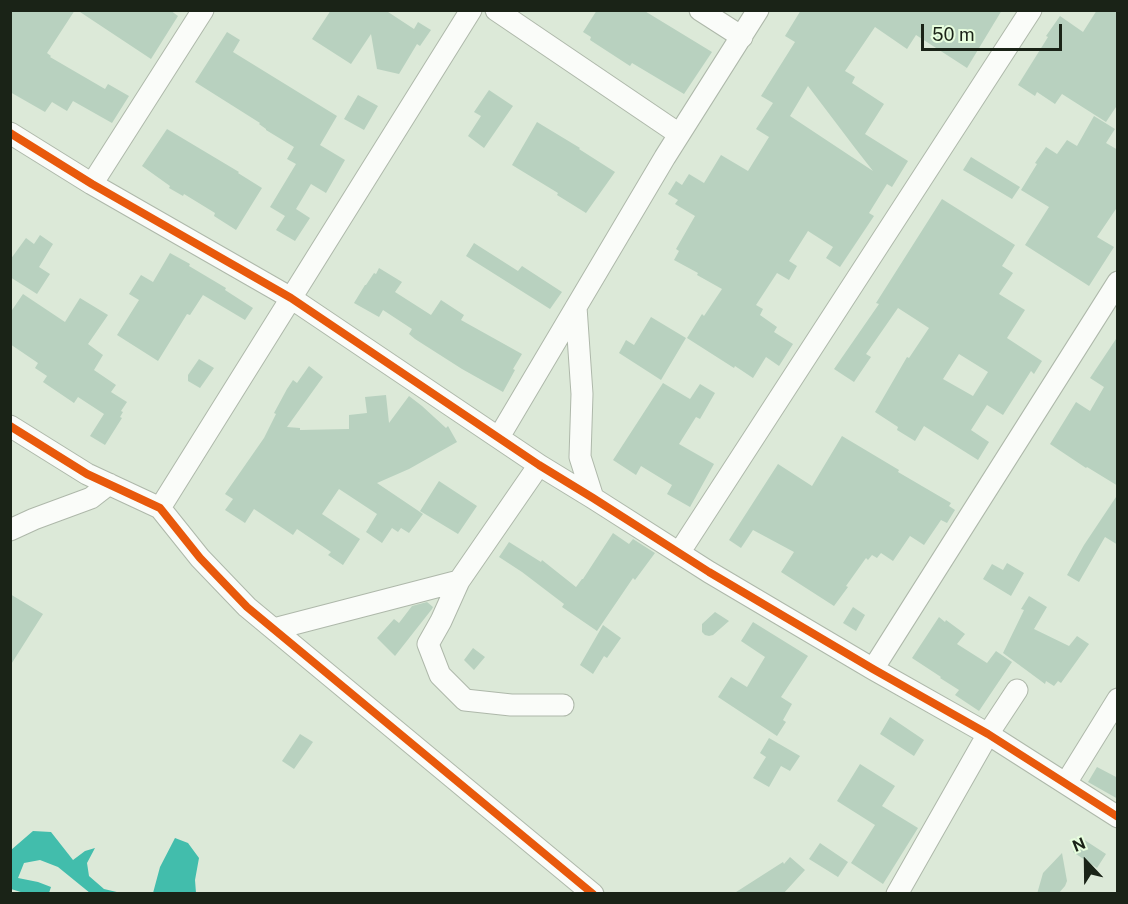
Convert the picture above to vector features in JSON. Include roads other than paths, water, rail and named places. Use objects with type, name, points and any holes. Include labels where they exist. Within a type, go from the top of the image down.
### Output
[{"type":"street","points":[[92,184],[203,10]]},
{"type":"street","points":[[160,508],[471,10]]},
{"type":"street","points":[[496,10],[679,134]]},
{"type":"street","points":[[700,10],[742,37]]},
{"type":"street","points":[[499,437],[679,134],[758,10]]},
{"type":"street","points":[[679,553],[1031,10]]},
{"type":"street","points":[[10,133],[92,184],[291,298],[539,465],[679,553],[873,669],[988,734],[1118,817]]},
{"type":"street","points":[[873,669],[1118,282]]},
{"type":"street","points":[[576,307],[582,394],[580,457],[593,498]]},
{"type":"street","points":[[10,426],[87,474],[160,508],[200,558],[247,607],[593,894]]},
{"type":"street","points":[[539,465],[459,581],[428,644],[440,675],[465,700],[511,705],[563,705]]},
{"type":"street","points":[[10,530],[91,498],[109,484]]},
{"type":"street","points":[[274,629],[459,581]]},
{"type":"street","points":[[897,894],[988,734],[1017,690]]},
{"type":"street","points":[[1066,783],[1118,699]]},
{"type":"water","points":[[33,831],[51,832],[73,860],[85,851],[95,848],[87,863],[89,876],[104,889],[121,893],[90,893],[58,867],[40,860],[24,863],[18,878],[51,887],[49,893],[24,893],[11,889],[11,850]]},
{"type":"water","points":[[175,838],[188,843],[199,858],[195,880],[196,893],[153,893],[160,867]]}]
